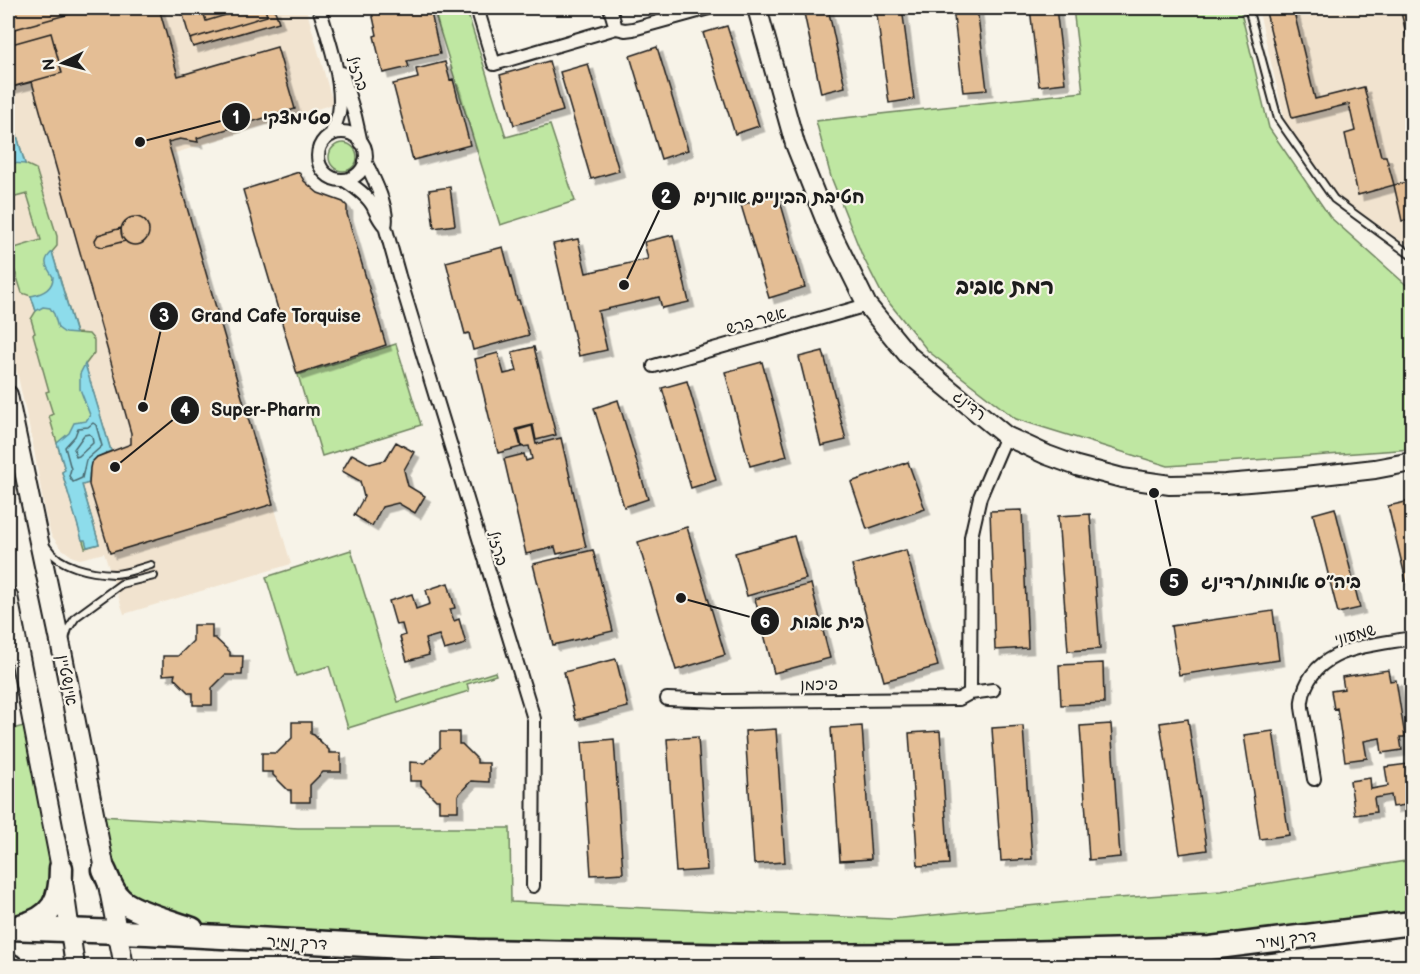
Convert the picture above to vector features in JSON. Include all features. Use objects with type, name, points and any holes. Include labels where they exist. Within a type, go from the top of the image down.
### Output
[{"type":"highway","points":[[8,928],[38,920],[53,908],[59,893],[61,868]]},
{"type":"highway","points":[[104,870],[114,892],[122,901],[148,914],[216,938]]},
{"type":"highway","name":"דרך נמיר","points":[[8,928],[477,951],[738,956],[934,955],[1210,948],[1413,923]]},
{"type":"street","name":"ברזיל","points":[[319,8],[352,105],[361,143]]},
{"type":"street","points":[[477,8],[494,64],[616,28],[633,29],[709,8]]},
{"type":"street","points":[[610,8],[616,28]]},
{"type":"street","name":"רדינג","points":[[757,8],[795,144],[827,224],[867,305],[908,355],[1006,436],[1077,466],[1122,478],[1170,485],[1225,484],[1296,478],[1413,462]]},
{"type":"street","name":"ברזיל","points":[[331,135],[339,114],[340,102],[332,50]]},
{"type":"street","points":[[344,132],[351,134],[361,143],[364,148],[365,161],[358,174],[344,180],[329,177],[320,165],[319,150],[322,142],[331,135],[344,132]]},
{"type":"street","name":"ברזיל","points":[[365,161],[375,181],[387,220],[385,226]]},
{"type":"street","name":"ברזיל","points":[[344,180],[357,188],[372,204],[379,220],[385,226],[534,719],[533,886]]},
{"type":"street","name":"אשר ברש","points":[[654,366],[867,305]]},
{"type":"street","name":"אינשטיין","points":[[8,395],[62,651],[124,966]]},
{"type":"street","points":[[970,693],[970,537],[980,497],[1006,436]]},
{"type":"street","points":[[8,596],[61,868],[75,966]]},
{"type":"street","name":"שמעוני","points":[[1314,779],[1302,702],[1309,679],[1322,662],[1337,655],[1358,648],[1413,638]]},
{"type":"street","name":"פיכמן","points":[[666,699],[735,701],[959,699],[970,693],[993,690]]},
{"type":"lane","points":[[1248,8],[1278,119],[1334,199],[1413,256]]},
{"type":"lane","points":[[36,528],[52,556],[78,568],[116,574],[151,565]]},
{"type":"lane","points":[[62,651],[68,629],[76,617],[121,584],[154,576]]},
{"type":"shaded area","points":[[8,8],[306,8],[333,104],[172,154],[291,564],[124,614],[104,553],[80,559],[73,557],[61,548],[51,535],[8,332]]},
{"type":"shaded area","points":[[1258,8],[1412,8],[1412,242],[1405,244],[1337,196],[1285,121]]},
{"type":"green space","points":[[433,8],[466,8],[506,137],[550,125],[575,201],[500,225]]},
{"type":"green space","points":[[1073,8],[1240,8],[1269,128],[1330,217],[1412,290],[1412,449],[1168,466],[1016,419],[928,351],[882,294],[862,255],[831,177],[816,121],[1083,92]]},
{"type":"green space","points":[[8,104],[25,164],[36,169],[57,236],[57,246],[52,252],[76,333],[89,334],[94,340],[94,353],[85,365],[111,451],[96,459],[91,467],[89,483],[82,485],[99,544],[85,548],[62,472],[65,470],[49,416],[53,414],[46,392],[49,391],[31,319],[36,311],[31,296],[22,293],[15,271],[10,272],[8,250],[41,240],[27,194],[8,199]]},
{"type":"green space","points":[[343,143],[353,147],[357,157],[353,167],[343,171],[333,167],[329,157],[333,147]]},
{"type":"green space","points":[[396,344],[421,425],[322,456],[298,375]]},
{"type":"green space","points":[[351,550],[398,702],[495,672],[496,675],[467,684],[469,691],[348,728],[329,666],[296,676],[266,577]]},
{"type":"green space","points":[[28,725],[55,872],[41,908],[8,920],[8,730]]},
{"type":"green space","points":[[101,816],[298,828],[510,828],[511,902],[892,919],[1089,900],[1221,891],[1412,860],[1412,915],[1212,939],[895,946],[480,938],[214,928],[164,914],[125,895],[113,874]]},
{"type":"water","points":[[8,104],[25,164],[8,161]]},
{"type":"water","points":[[52,252],[76,334],[65,333],[58,328],[50,308],[43,307],[36,311],[31,296],[42,293],[51,285],[53,277],[46,262]]},
{"type":"water","points":[[85,364],[111,451],[96,459],[91,467],[89,483],[82,485],[99,544],[87,547],[85,540],[82,540],[62,472],[65,470],[57,443],[69,433],[74,423],[86,421],[90,415],[80,389],[80,374]]},
{"type":"building","points":[[8,8],[91,8],[8,31]]},
{"type":"building","points":[[8,8],[159,8],[178,76],[277,47],[295,109],[197,138],[198,142],[180,139],[168,142],[273,504],[110,553],[89,485],[90,468],[91,463],[97,457],[131,444],[131,433],[32,82],[8,88]]},
{"type":"building","points":[[181,8],[265,8],[267,16],[190,39]]},
{"type":"building","points":[[202,8],[245,8],[246,9],[206,21]]},
{"type":"building","points":[[265,8],[274,8],[279,22],[193,47],[190,39],[267,16]]},
{"type":"building","points":[[371,8],[430,8],[440,54],[407,61],[409,67],[383,73],[374,36],[377,35]]},
{"type":"building","points":[[828,8],[845,87],[821,93],[804,13]]},
{"type":"building","points":[[876,8],[902,8],[914,99],[889,103]]},
{"type":"building","points":[[953,8],[977,8],[987,90],[963,92]]},
{"type":"building","points":[[1030,8],[1056,8],[1065,83],[1039,86]]},
{"type":"building","points":[[1265,8],[1293,8],[1315,99],[1364,87],[1381,156],[1386,156],[1394,185],[1358,195],[1345,134],[1355,131],[1349,104],[1292,118]]},
{"type":"building","points":[[1400,8],[1412,8],[1412,58]]},
{"type":"building","points":[[727,26],[759,126],[735,134],[703,33]]},
{"type":"building","points":[[51,33],[62,73],[8,88],[8,45]]},
{"type":"building","points":[[657,47],[688,150],[661,159],[630,56]]},
{"type":"building","points":[[549,61],[563,111],[514,125],[500,75]]},
{"type":"building","points":[[445,62],[450,80],[453,79],[470,145],[413,160],[393,84],[418,78],[416,69]]},
{"type":"building","points":[[588,64],[619,171],[591,179],[560,72]]},
{"type":"building","points":[[299,172],[304,181],[318,193],[343,202],[347,206],[347,214],[386,345],[297,374],[243,190]]},
{"type":"building","points":[[1412,181],[1412,218],[1402,221],[1394,185]]},
{"type":"building","points":[[450,187],[455,225],[434,228],[429,190]]},
{"type":"building","points":[[778,194],[805,287],[769,298],[741,205]]},
{"type":"building","points":[[135,217],[145,221],[149,231],[145,241],[135,245],[125,241],[121,231],[125,221]]},
{"type":"building","points":[[121,228],[125,241],[102,247],[96,245],[95,240],[98,235]]},
{"type":"building","points":[[673,235],[689,302],[662,308],[659,297],[598,311],[607,350],[579,356],[553,244],[578,239],[586,273],[648,259],[644,242]]},
{"type":"building","points":[[503,247],[529,335],[473,350],[469,333],[465,334],[446,262]]},
{"type":"building","points":[[534,347],[556,435],[536,440],[533,425],[516,429],[521,447],[498,453],[475,359],[498,353],[504,374],[517,371],[512,352]]},
{"type":"building","points":[[823,351],[846,440],[821,446],[799,357]]},
{"type":"building","points":[[762,362],[787,456],[750,466],[725,372]]},
{"type":"building","points":[[687,381],[716,480],[691,488],[662,388]]},
{"type":"building","points":[[618,400],[648,499],[624,507],[594,408]]},
{"type":"building","points":[[532,426],[536,444],[561,438],[586,547],[557,554],[555,547],[526,554],[504,459],[524,454],[526,461],[532,459],[529,446],[522,447],[518,430]]},
{"type":"building","points":[[396,442],[414,452],[404,470],[408,486],[425,496],[415,513],[398,503],[382,507],[372,526],[354,515],[364,497],[360,481],[342,471],[352,454],[370,464],[385,460]]},
{"type":"building","points":[[908,462],[925,509],[867,529],[851,482]]},
{"type":"building","points":[[1410,501],[1412,511],[1412,605],[1388,506]]},
{"type":"building","points":[[1335,508],[1360,608],[1338,613],[1313,514]]},
{"type":"building","points":[[1022,510],[1028,648],[995,650],[990,511]]},
{"type":"building","points":[[1090,514],[1100,649],[1068,651],[1058,516]]},
{"type":"building","points":[[687,527],[725,655],[676,670],[638,542]]},
{"type":"building","points":[[794,536],[806,579],[747,596],[735,553]]},
{"type":"building","points":[[593,550],[613,631],[553,645],[533,564]]},
{"type":"building","points":[[906,550],[938,666],[884,681],[852,565]]},
{"type":"building","points":[[448,583],[455,608],[450,609],[454,621],[459,619],[466,644],[444,650],[439,635],[425,639],[429,655],[407,661],[400,637],[405,635],[402,624],[396,625],[389,601],[412,594],[416,609],[430,604],[426,590]]},
{"type":"building","points":[[811,584],[830,658],[774,673],[755,599]]},
{"type":"building","points":[[1273,611],[1279,660],[1179,675],[1171,626]]},
{"type":"building","points":[[193,625],[212,625],[212,638],[215,638],[230,652],[230,656],[243,656],[242,675],[225,675],[212,688],[212,705],[193,705],[193,693],[189,693],[174,678],[175,674],[163,675],[163,656],[178,656],[193,641]]},
{"type":"building","points":[[616,659],[628,707],[576,720],[564,672]]},
{"type":"building","points":[[1103,663],[1104,703],[1061,705],[1059,665]]},
{"type":"building","points":[[1388,670],[1390,681],[1396,680],[1405,737],[1400,737],[1402,750],[1382,753],[1380,738],[1364,741],[1367,758],[1345,761],[1337,708],[1334,709],[1331,691],[1344,689],[1342,677]]},
{"type":"building","points":[[1188,719],[1207,850],[1180,854],[1160,723]]},
{"type":"building","points":[[292,722],[311,722],[311,734],[329,750],[329,753],[341,753],[341,772],[323,772],[310,785],[310,802],[291,802],[291,790],[288,790],[273,775],[273,772],[262,772],[262,753],[277,753],[292,738]]},
{"type":"building","points":[[1111,724],[1120,857],[1089,860],[1080,726]]},
{"type":"building","points":[[862,726],[871,859],[840,861],[831,728]]},
{"type":"building","points":[[1023,726],[1032,859],[1001,861],[992,728]]},
{"type":"building","points":[[776,729],[785,862],[754,864],[745,731]]},
{"type":"building","points":[[940,731],[949,864],[918,866],[909,733]]},
{"type":"building","points":[[1273,731],[1289,835],[1260,839],[1244,735]]},
{"type":"building","points":[[440,732],[459,732],[459,744],[462,744],[477,759],[477,763],[489,763],[489,782],[471,781],[458,795],[458,811],[439,811],[439,800],[436,800],[421,785],[421,781],[410,781],[410,762],[425,763],[440,748]]},
{"type":"building","points":[[698,737],[707,870],[676,872],[667,739]]},
{"type":"building","points":[[614,739],[623,873],[591,875],[582,742]]},
{"type":"building","points":[[1408,764],[1412,804],[1393,807],[1391,795],[1374,798],[1376,812],[1355,815],[1350,781],[1370,778],[1371,789],[1388,786],[1385,767]]},
{"type":"place","name":"סטימצקי","points":[[140,142]]},
{"type":"place","name":"חטיבת הביניים אורנים","points":[[624,285]]},
{"type":"place","name":"Grand Cafe Torquise","points":[[143,407]]},
{"type":"place","name":"Super-Pharm","points":[[115,467]]},
{"type":"place","name":"ביה״ס אלומות/רדינג","points":[[1154,493]]},
{"type":"place","name":"בית אבות","points":[[681,598]]},
{"type":"district","name":"רמת אביב","points":[[1005,286]]}]
